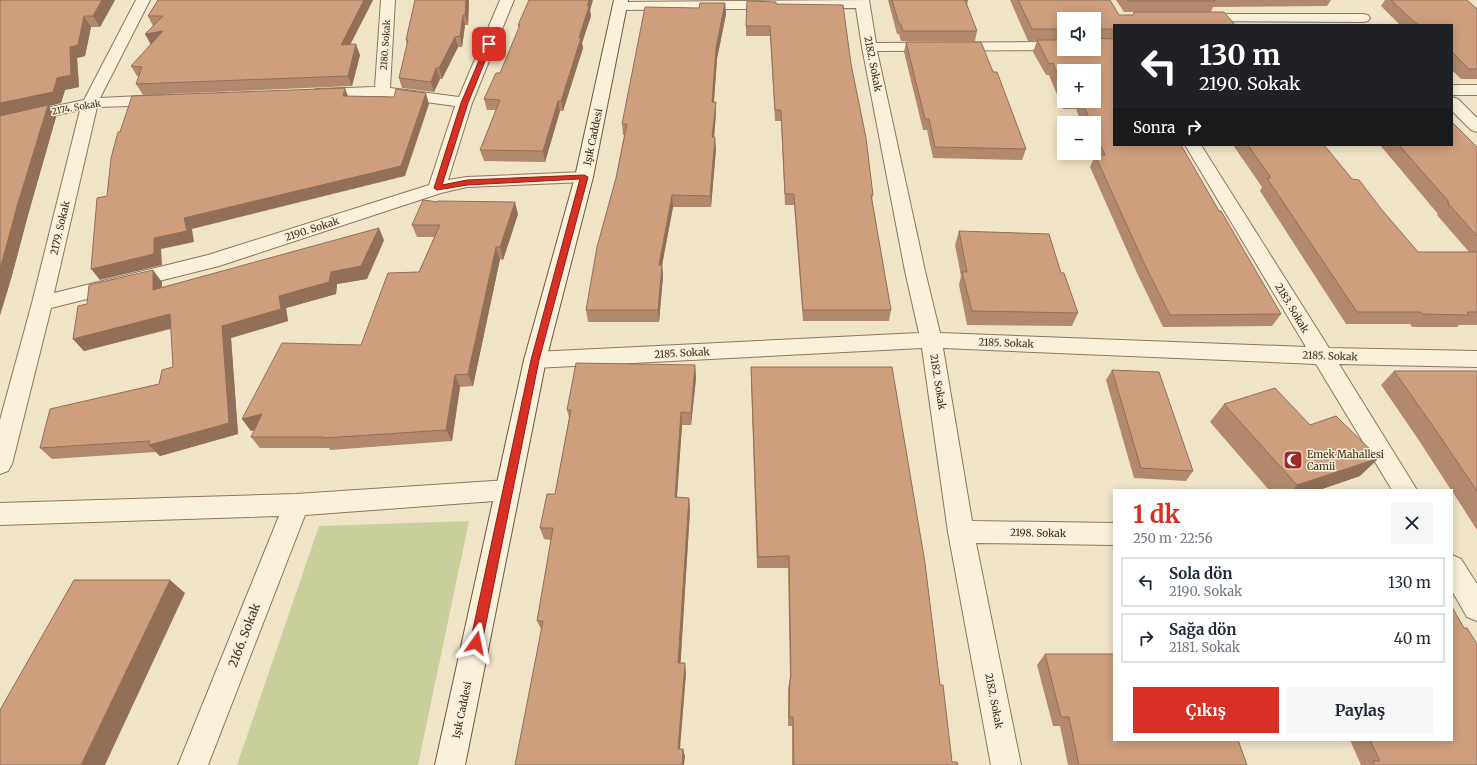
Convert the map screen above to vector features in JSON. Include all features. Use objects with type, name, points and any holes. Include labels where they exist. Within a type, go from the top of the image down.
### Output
[{"type":"street","name":"2179. Sokak","points":[[0,464],[42,303],[90,103],[143,0]]},
{"type":"street","name":"2180. Sokak","points":[[382,91],[388,0]]},
{"type":"street","points":[[437,188],[464,103],[507,0]]},
{"type":"street","points":[[620,3],[862,2]]},
{"type":"street","name":"2182. Sokak","points":[[862,2],[869,47],[915,271],[931,340],[962,532],[1006,765]]},
{"type":"street","name":"Işık Caddesi","points":[[450,765],[535,360],[584,177],[620,3]]},
{"type":"street","points":[[1355,6],[1366,22]]},
{"type":"street","points":[[1189,18],[1366,22]]},
{"type":"street","points":[[869,47],[1057,46]]},
{"type":"street","points":[[1453,90],[1477,90]]},
{"type":"street","points":[[303,94],[382,91],[464,103]]},
{"type":"street","name":"2174. Sokak","points":[[0,123],[90,103],[177,99]]},
{"type":"street","points":[[1453,103],[1477,127]]},
{"type":"street","name":"2183. Sokak","points":[[1194,146],[1321,356],[1404,489]]},
{"type":"street","name":"2190. Sokak","points":[[42,303],[212,261],[437,188],[467,182],[584,177]]},
{"type":"street","name":"2185. Sokak","points":[[535,360],[931,340],[1321,356],[1477,360]]},
{"type":"street","points":[[0,514],[296,505],[508,490]]},
{"type":"street","name":"2166. Sokak","points":[[193,765],[296,505]]},
{"type":"street","name":"2198. Sokak","points":[[962,532],[1113,534]]},
{"type":"street","points":[[1453,569],[1477,608]]},
{"type":"green space","points":[[469,521],[418,765],[237,765],[319,526]]},
{"type":"building","points":[[0,0],[102,0],[93,16],[84,16],[78,45],[70,47],[71,75],[57,78],[53,92],[0,103]]},
{"type":"building","points":[[158,0],[364,0],[341,45],[356,44],[348,76],[136,84],[142,67],[131,66],[163,31],[145,34],[163,16],[148,16]]},
{"type":"building","points":[[415,0],[466,0],[465,15],[463,15],[460,36],[455,37],[439,68],[436,68],[431,82],[399,78]]},
{"type":"building","points":[[529,0],[589,0],[587,6],[589,6],[579,38],[581,38],[561,101],[558,101],[543,151],[480,150],[500,100],[484,99],[496,73],[500,73]]},
{"type":"building","points":[[892,0],[965,0],[977,31],[903,31],[901,24],[899,24]]},
{"type":"building","points":[[1018,0],[1110,0],[1119,15],[1133,15],[1134,12],[1224,12],[1234,24],[1113,24],[1113,29],[1101,29],[1101,12],[1057,12],[1057,29],[1032,29]]},
{"type":"building","points":[[1127,0],[1215,0],[1215,1],[1128,1]]},
{"type":"building","points":[[1391,0],[1467,0],[1477,9],[1477,69],[1469,69],[1453,53],[1453,24],[1418,24]]},
{"type":"building","points":[[747,1],[776,2],[776,4],[843,5],[851,64],[866,138],[873,195],[871,195],[891,310],[803,310],[794,194],[785,194],[781,110],[775,110],[770,26],[746,26]]},
{"type":"building","points":[[700,3],[725,3],[716,48],[712,102],[716,102],[712,137],[715,137],[710,196],[672,195],[659,265],[662,265],[658,310],[586,310],[597,247],[616,178],[627,124],[622,124],[645,7],[699,8]]},
{"type":"building","points":[[1101,38],[1113,39],[1113,146],[1182,146],[1281,314],[1170,315],[1143,261],[1097,160],[1101,160],[1101,155],[1105,155],[1101,146],[1101,116],[1088,116],[1085,108],[1101,108],[1101,64],[1057,64],[1057,73],[1053,63],[1049,64],[1037,40],[1057,40],[1057,56],[1101,56]]},
{"type":"building","points":[[906,42],[981,42],[993,72],[997,72],[1026,149],[935,147],[929,119],[925,119]]},
{"type":"building","points":[[345,88],[343,96],[394,97],[396,89],[426,93],[401,166],[184,218],[187,231],[154,238],[154,254],[91,269],[97,198],[107,196],[111,158],[118,132],[120,132],[132,96]]},
{"type":"building","points":[[48,105],[18,203],[0,269],[0,116]]},
{"type":"building","points":[[1453,123],[1477,147],[1477,236],[1447,202],[1449,202],[1400,146],[1453,146]]},
{"type":"building","points":[[1249,146],[1325,146],[1352,179],[1359,180],[1382,210],[1418,252],[1477,252],[1477,312],[1467,312],[1469,315],[1423,314],[1421,312],[1357,312],[1267,178],[1271,178]]},
{"type":"building","points":[[423,200],[438,202],[515,202],[500,247],[496,247],[468,374],[455,375],[446,430],[323,438],[251,437],[262,414],[242,419],[282,343],[361,345],[388,273],[419,272],[440,225],[412,225]]},
{"type":"building","points":[[379,228],[361,266],[331,272],[329,282],[279,296],[281,309],[222,326],[229,423],[149,445],[150,441],[40,448],[50,409],[159,384],[162,370],[173,367],[170,314],[73,339],[78,306],[87,304],[89,285],[153,270],[153,290]]},
{"type":"building","points":[[959,231],[1049,234],[1061,273],[1064,273],[1078,313],[972,311],[962,272],[967,272]]},
{"type":"building","points":[[576,363],[695,365],[691,413],[681,412],[675,497],[689,498],[678,663],[685,663],[678,749],[683,749],[682,765],[515,765],[543,621],[537,621],[553,528],[540,528],[547,494],[555,494],[571,410],[567,410]]},
{"type":"building","points":[[751,367],[892,367],[925,563],[940,685],[943,685],[952,762],[957,762],[958,765],[794,765],[793,717],[789,717],[791,678],[789,556],[758,557]]},
{"type":"building","points":[[1112,370],[1159,372],[1193,471],[1141,468]]},
{"type":"building","points":[[1394,371],[1477,371],[1477,491],[1433,426]]},
{"type":"building","points":[[1275,388],[1310,425],[1336,416],[1379,458],[1297,485],[1224,404]]},
{"type":"building","points":[[74,580],[170,580],[81,765],[0,765],[0,710]]},
{"type":"building","points":[[1453,609],[1464,628],[1467,628],[1477,644],[1477,765],[1375,765],[1373,761],[1380,761],[1370,741],[1453,741]]},
{"type":"building","points":[[1045,654],[1113,654],[1113,741],[1238,741],[1247,765],[1079,765],[1069,717],[1061,717]]},
{"type":"place","name":"Emek Mahallesi Camii","points":[[1293,460]]},
{"type":"route","points":[[476,643],[535,360],[584,177],[467,182],[437,188],[464,103],[489,44]]}]
